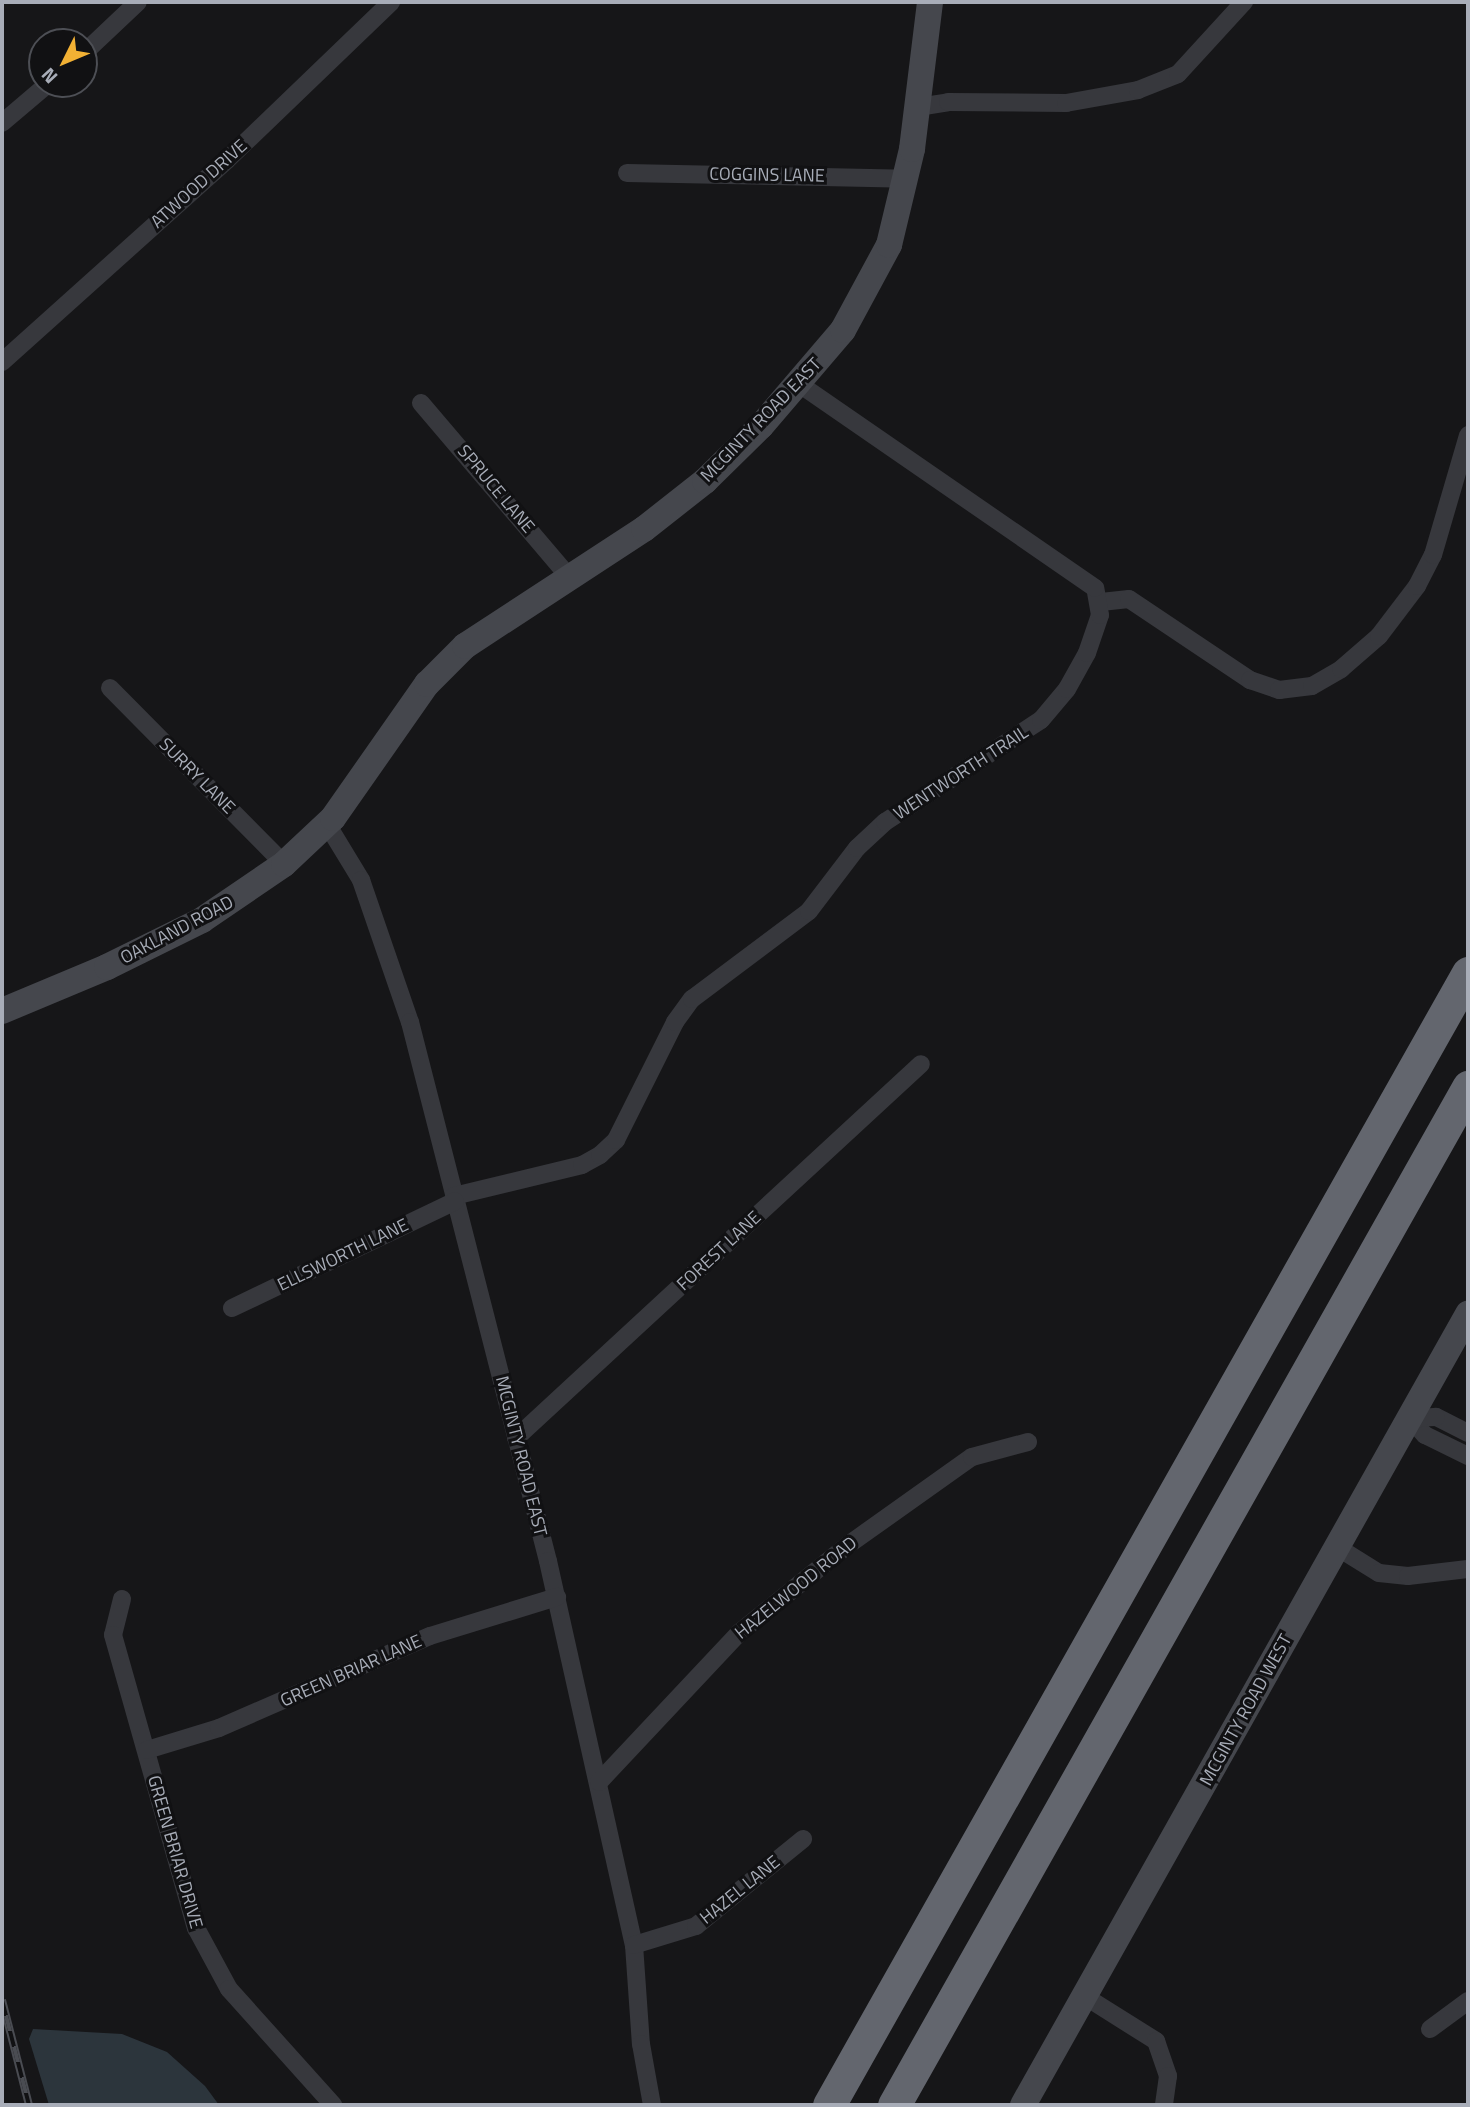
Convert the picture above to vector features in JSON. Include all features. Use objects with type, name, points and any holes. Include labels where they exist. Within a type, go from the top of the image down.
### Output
[{"type":"highway","points":[[829,2105],[1468,973]]},
{"type":"highway","points":[[894,2105],[1468,1087]]},
{"type":"street","points":[[98,40],[138,2]]},
{"type":"street","name":"ATWOOD DRIVE","points":[[2,362],[227,160],[391,2]]},
{"type":"street","name":"MCGINTY ROAD EAST","points":[[652,2105],[641,2044],[634,1945],[557,1597],[410,1021],[361,880],[330,821],[427,684],[465,646],[644,529],[705,481],[799,384],[843,330],[868,288],[888,245],[906,179],[918,107],[930,2]]},
{"type":"street","points":[[918,107],[948,102],[1066,103],[1138,90],[1178,74],[1244,2]]},
{"type":"street","points":[[2,123],[31,98]]},
{"type":"street","name":"COGGINS LANE","points":[[627,173],[906,179]]},
{"type":"street","points":[[799,384],[1075,573],[1095,588],[1101,601],[1129,599],[1250,680],[1279,690],[1312,687],[1341,669],[1379,636],[1417,586],[1433,555],[1468,435]]},
{"type":"street","name":"SPRUCE LANE","points":[[421,403],[569,577]]},
{"type":"street","name":"WENTWORTH TRAIL","points":[[454,1199],[582,1165],[600,1155],[616,1140],[675,1022],[692,999],[809,911],[857,848],[886,822],[1041,720],[1067,689],[1087,653],[1101,601]]},
{"type":"street","name":"SURRY LANE","points":[[110,688],[284,864]]},
{"type":"street","name":"OAKLAND ROAD","points":[[2,1011],[107,967],[202,919],[284,864],[330,821]]},
{"type":"street","name":"FOREST LANE","points":[[516,1438],[921,1064]]},
{"type":"street","name":"ELLSWORTH LANE","points":[[232,1308],[454,1199]]},
{"type":"street","name":"MCGINTY ROAD WEST","points":[[1023,2105],[1468,1314]]},
{"type":"street","points":[[1410,1418],[1436,1417],[1468,1433]]},
{"type":"street","points":[[1410,1418],[1425,1436],[1468,1456]]},
{"type":"street","name":"HAZELWOOD ROAD","points":[[599,1782],[740,1632],[848,1545],[972,1457],[1028,1442]]},
{"type":"street","points":[[1337,1547],[1380,1573],[1408,1576],[1468,1569]]},
{"type":"street","name":"GREEN BRIAR LANE","points":[[146,1750],[219,1728],[430,1636],[557,1597]]},
{"type":"street","name":"GREEN BRIAR DRIVE","points":[[122,1599],[113,1635],[186,1897],[211,1960],[229,1989],[333,2105]]},
{"type":"street","name":"HAZEL LANE","points":[[634,1945],[696,1926],[803,1839]]},
{"type":"street","points":[[1086,1997],[1156,2041],[1168,2076],[1164,2105]]},
{"type":"street","points":[[1430,2029],[1468,2001]]},
{"type":"shaded area","points":[[33,2029],[122,2034],[167,2052],[205,2086],[219,2105],[49,2105],[29,2039]]},
{"type":"railway","points":[[2,2000],[29,2105]]}]
